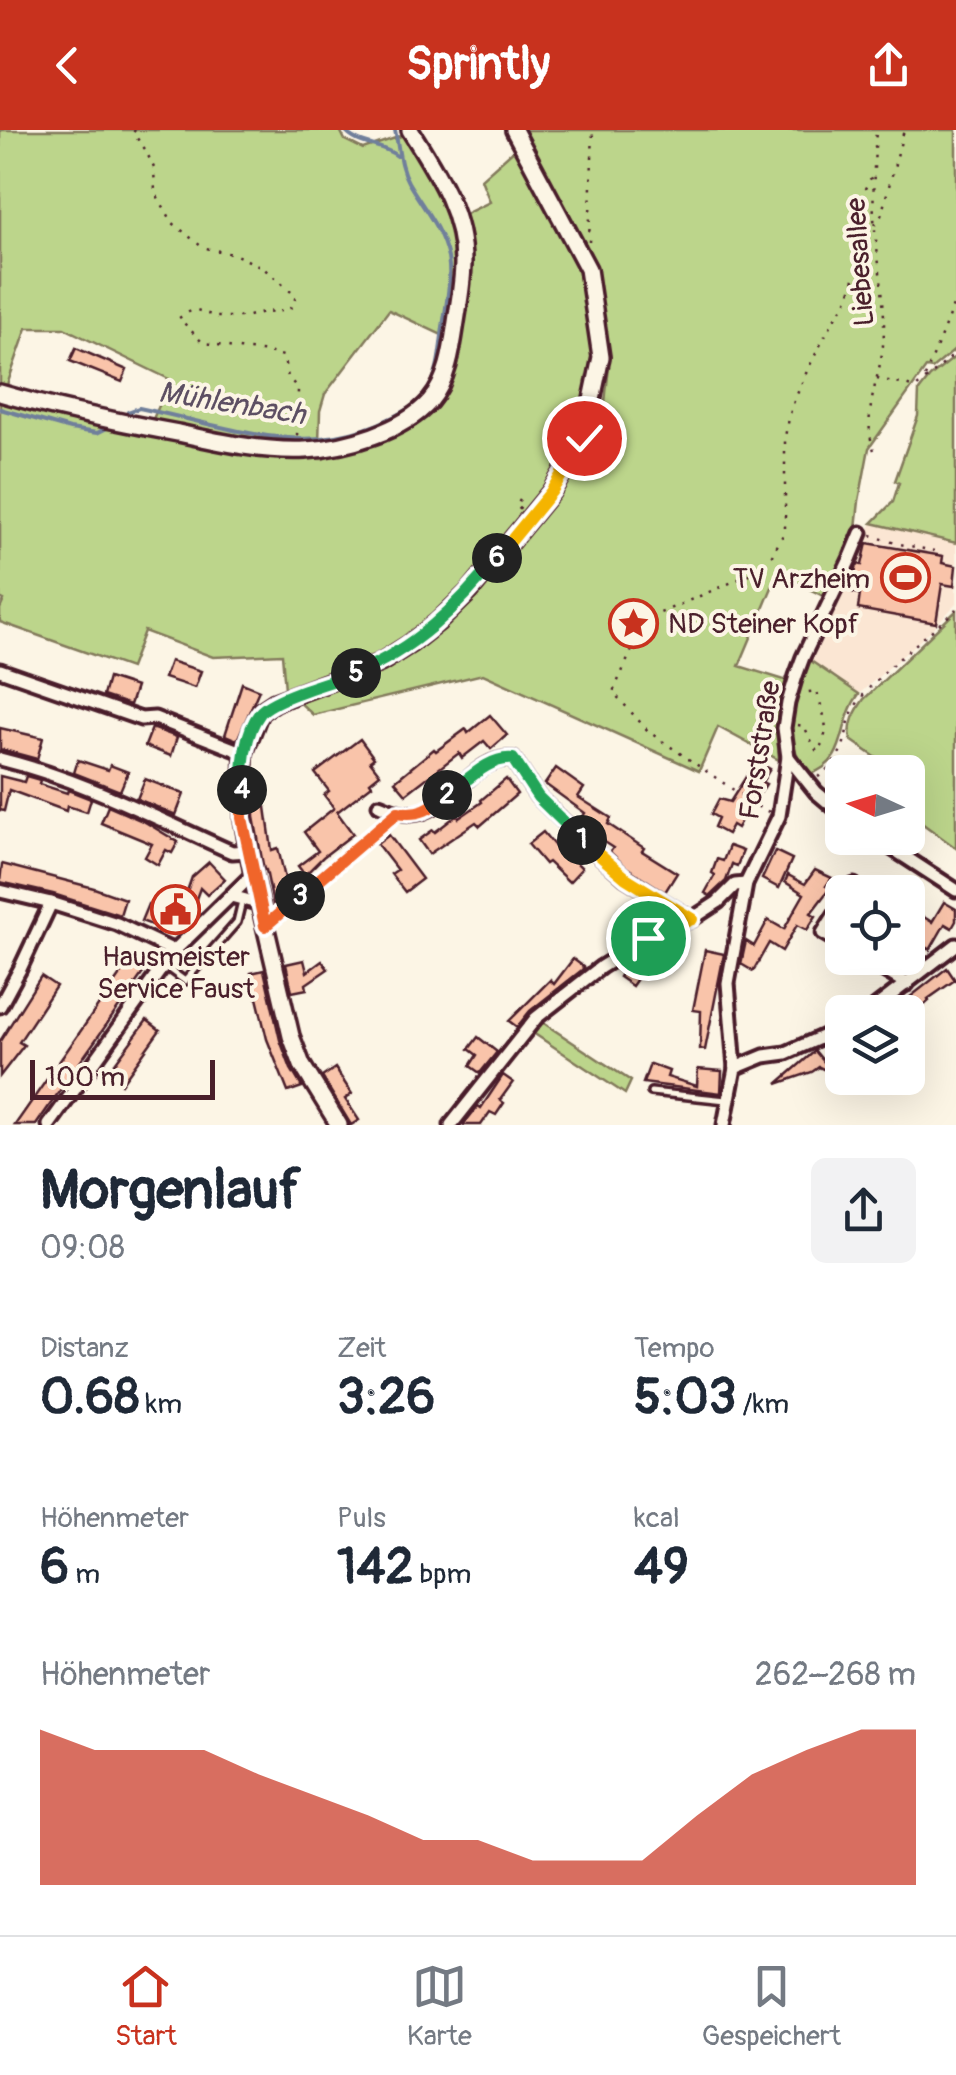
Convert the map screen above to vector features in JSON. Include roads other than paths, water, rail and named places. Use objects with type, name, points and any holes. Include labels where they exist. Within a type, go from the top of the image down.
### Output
[{"type":"street","points":[[0,393],[172,432],[286,450],[312,450],[356,441],[414,415],[435,395],[448,363],[463,260],[459,225],[450,199],[410,130]]},
{"type":"street","points":[[339,1125],[302,1066],[292,1036],[242,818],[244,753],[260,712],[275,702],[380,663],[438,622],[470,591],[551,492],[584,438],[601,357],[588,269],[514,130]]},
{"type":"street","name":"Forststraße","points":[[724,1125],[734,1068],[728,983],[746,884],[779,816],[788,757],[784,728],[803,656],[834,608],[860,533]]},
{"type":"street","points":[[0,670],[142,719],[156,718],[244,753]]},
{"type":"street","points":[[788,757],[825,799]]},
{"type":"street","points":[[0,759],[50,773],[232,852],[248,851]]},
{"type":"street","points":[[379,805],[417,814],[490,763],[513,759],[538,797],[588,846],[626,878],[692,919]]},
{"type":"street","points":[[902,855],[956,890]]},
{"type":"street","points":[[53,1124],[174,952],[237,895],[252,874]]},
{"type":"street","points":[[451,1125],[536,1018],[601,967],[648,938],[692,919],[735,886],[746,884]]},
{"type":"street","points":[[0,891],[118,924],[174,952]]},
{"type":"street","points":[[237,895],[261,904]]},
{"type":"street","points":[[0,1006],[51,903]]},
{"type":"street","points":[[893,995],[956,945]]},
{"type":"street","points":[[893,975],[908,984]]},
{"type":"street","points":[[734,1068],[764,1056],[786,1053],[825,1036]]},
{"type":"lane","points":[[164,965],[185,981],[237,922],[237,895]]},
{"type":"lane","points":[[652,1092],[729,1100]]},
{"type":"waterway","name":"Mühlenbach","points":[[344,130],[397,156]]},
{"type":"waterway","name":"Mühlenbach","points":[[395,130],[405,176],[441,237],[449,266],[438,362],[426,394]]},
{"type":"waterway","name":"Mühlenbach","points":[[128,412],[139,408],[257,434],[321,438],[353,433],[386,421],[420,401]]},
{"type":"waterway","name":"Mühlenbach","points":[[0,409],[70,429],[97,433],[109,427]]},
{"type":"place","name":"TV Arzheim","points":[[905,578]]},
{"type":"place","name":"ND Steiner Kopf","points":[[633,623]]},
{"type":"place","name":"Hausmeister Service Faust","points":[[176,909]]}]
